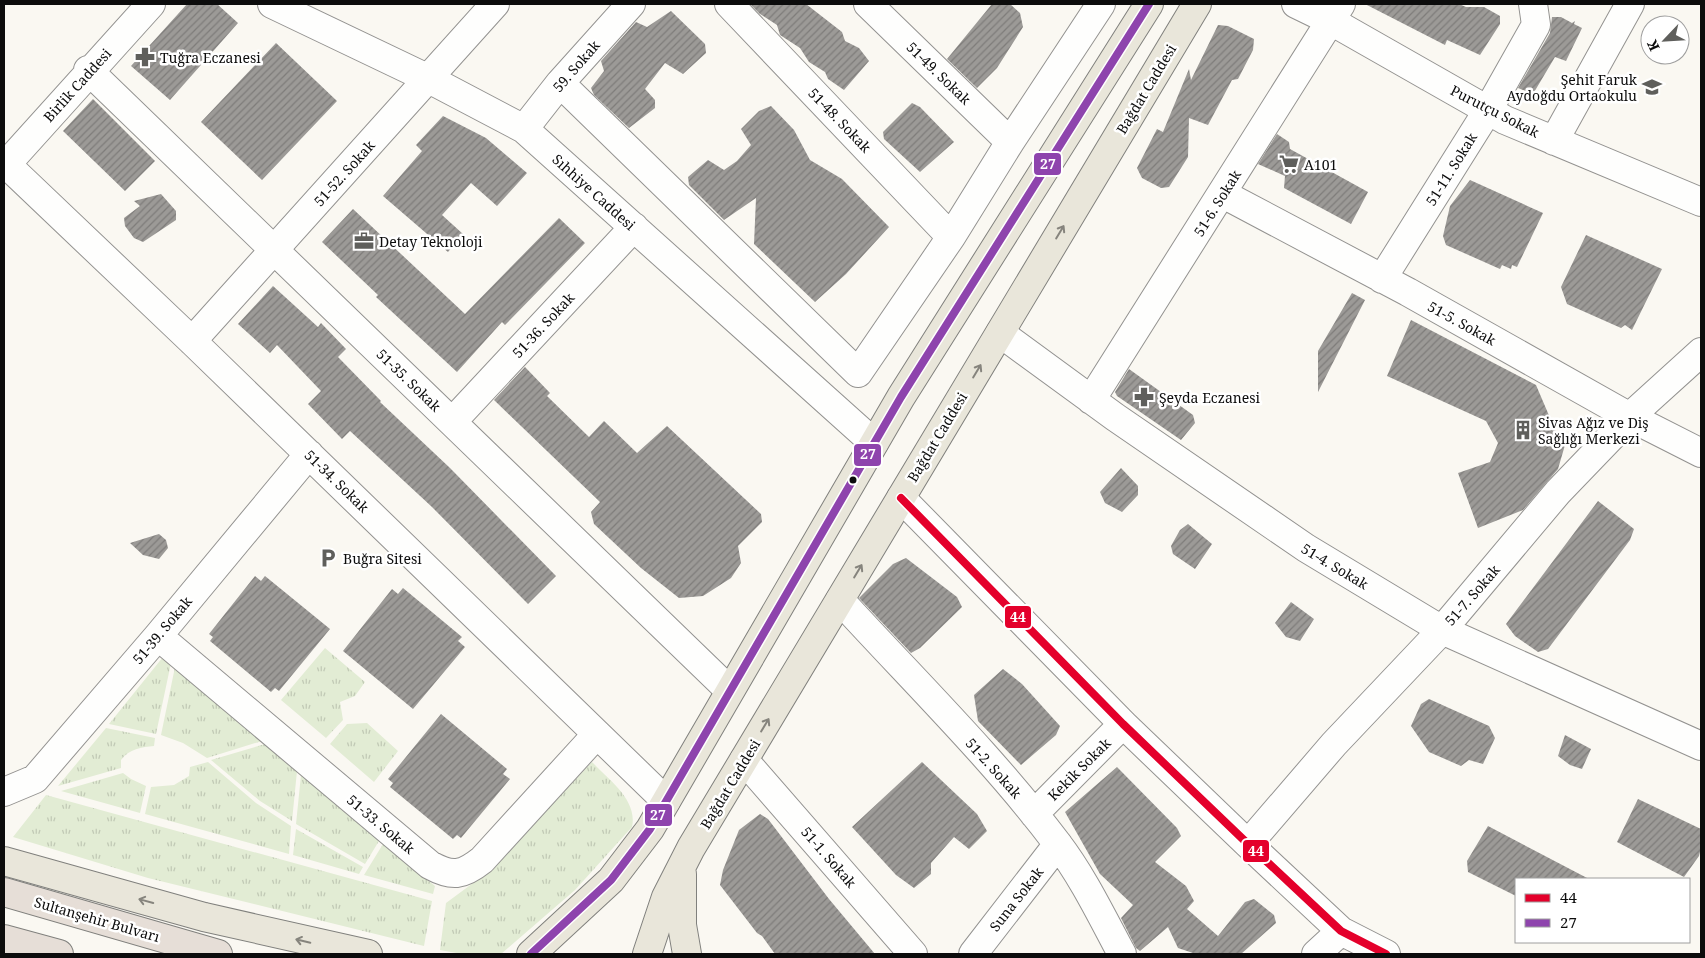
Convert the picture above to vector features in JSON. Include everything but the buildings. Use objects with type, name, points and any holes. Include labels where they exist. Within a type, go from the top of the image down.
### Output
[{"type":"highway","name":"Sultanşehir Bulvarı","points":[[4,892],[218,954]]},
{"type":"highway","points":[[4,939],[59,954]]},
{"type":"main road","points":[[531,954],[611,880],[632,854],[666,801],[874,443],[1149,4]]},
{"type":"main road","name":"Bağdat Caddesi","points":[[647,954],[666,897],[682,865],[1197,4]]},
{"type":"main road","points":[[4,861],[204,917],[368,954]]},
{"type":"main road","points":[[682,865],[682,925],[688,954]]},
{"type":"street","name":"Birlik Caddesi","points":[[5,165],[88,70],[151,4]]},
{"type":"street","name":"Sıhhiye Caddesi","points":[[272,4],[429,79],[524,129],[874,443]]},
{"type":"street","name":"51-52. Sokak","points":[[192,341],[495,4]]},
{"type":"street","name":"59. Sokak","points":[[524,129],[560,83],[631,4]]},
{"type":"street","name":"51-48. Sokak","points":[[729,4],[952,237]]},
{"type":"street","name":"51-49. Sokak","points":[[868,4],[1010,142]]},
{"type":"street","name":"Purutçu Sokak","points":[[1296,4],[1336,12],[1488,110],[1554,141],[1701,202]]},
{"type":"street","name":"51-11. Sokak","points":[[1382,279],[1488,110],[1536,25],[1533,4]]},
{"type":"street","points":[[1554,141],[1630,4]]},
{"type":"street","points":[[560,83],[858,373],[952,237],[1092,8]]},
{"type":"street","name":"51-6. Sokak","points":[[1091,400],[1223,194],[1336,12]]},
{"type":"street","name":"51-35. Sokak","points":[[88,70],[729,690]]},
{"type":"street","name":"51-34. Sokak","points":[[5,165],[192,341],[666,801]]},
{"type":"street","name":"51-5. Sokak","points":[[1223,194],[1382,279],[1630,417],[1701,453]]},
{"type":"street","name":"51-36. Sokak","points":[[452,422],[634,228]]},
{"type":"street","name":"51-4. Sokak","points":[[1000,333],[1091,400],[1306,548],[1442,630],[1701,746]]},
{"type":"street","name":"51-7. Sokak","points":[[1248,844],[1334,744],[1442,630],[1558,492],[1630,417],[1701,352]]},
{"type":"street","name":"51-39. Sokak","points":[[4,792],[35,779],[158,636],[309,454]]},
{"type":"street","points":[[901,498],[1124,724],[1248,844],[1341,931],[1386,954]]},
{"type":"street","name":"51-2. Sokak","points":[[840,600],[1008,781],[1058,844],[1087,890],[1122,954]]},
{"type":"street","name":"51-33. Sokak","points":[[158,636],[430,865],[444,872],[456,874],[469,871],[482,860],[597,734]]},
{"type":"street","name":"Kekik Sokak","points":[[1034,814],[1124,724]]},
{"type":"street","name":"51-1. Sokak","points":[[744,760],[913,954]]},
{"type":"street","name":"Suna Sokak","points":[[973,954],[1058,844]]},
{"type":"street","points":[[1316,954],[1341,931]]},
{"type":"green space","points":[[325,648],[365,682],[355,696],[340,702],[343,720],[326,738],[281,700]]},
{"type":"green space","points":[[163,657],[171,663],[156,734],[109,724]]},
{"type":"green space","points":[[175,667],[262,741],[207,758],[183,743],[161,735]]},
{"type":"green space","points":[[367,723],[398,751],[374,782],[330,744],[347,724]]},
{"type":"green space","points":[[106,728],[155,738],[154,746],[140,748],[128,753],[121,760],[121,768],[58,786]]},
{"type":"green space","points":[[265,744],[297,771],[292,821],[260,801],[211,760]]},
{"type":"green space","points":[[208,762],[256,803],[291,826],[289,854],[145,814],[151,787],[174,785],[189,776],[190,767]]},
{"type":"green space","points":[[592,762],[614,783],[626,799],[633,817],[632,827],[575,890],[501,954],[462,954],[440,950],[446,903],[488,872]]},
{"type":"green space","points":[[123,773],[146,786],[140,813],[61,791]]},
{"type":"green space","points":[[301,775],[379,841],[365,864],[296,824]]},
{"type":"green space","points":[[46,795],[432,901],[424,946],[148,878],[13,837]]},
{"type":"green space","points":[[296,829],[363,867],[359,874],[293,855]]},
{"type":"green space","points":[[383,844],[435,886],[433,894],[364,875]]},
{"type":"transit line","name":"27","points":[[531,954],[611,880],[650,829],[901,397],[1149,4]]},
{"type":"transit line","name":"44","points":[[901,498],[1123,724],[1248,844],[1341,931],[1386,954]]},
{"type":"place","name":"Tuğra Eczanesi","points":[[145,57]]},
{"type":"place","name":"Şehit Faruk Aydoğdu Ortaokulu","points":[[1652,87]]},
{"type":"place","name":"A101","points":[[1289,164]]},
{"type":"place","name":"Detay Teknoloji","points":[[364,241]]},
{"type":"place","name":"Şeyda Eczanesi","points":[[1144,397]]},
{"type":"place","name":"Sivas Ağız ve Diş Sağlığı Merkezi","points":[[1523,430]]},
{"type":"place","name":"Buğra Sitesi","points":[[328,558]]}]
